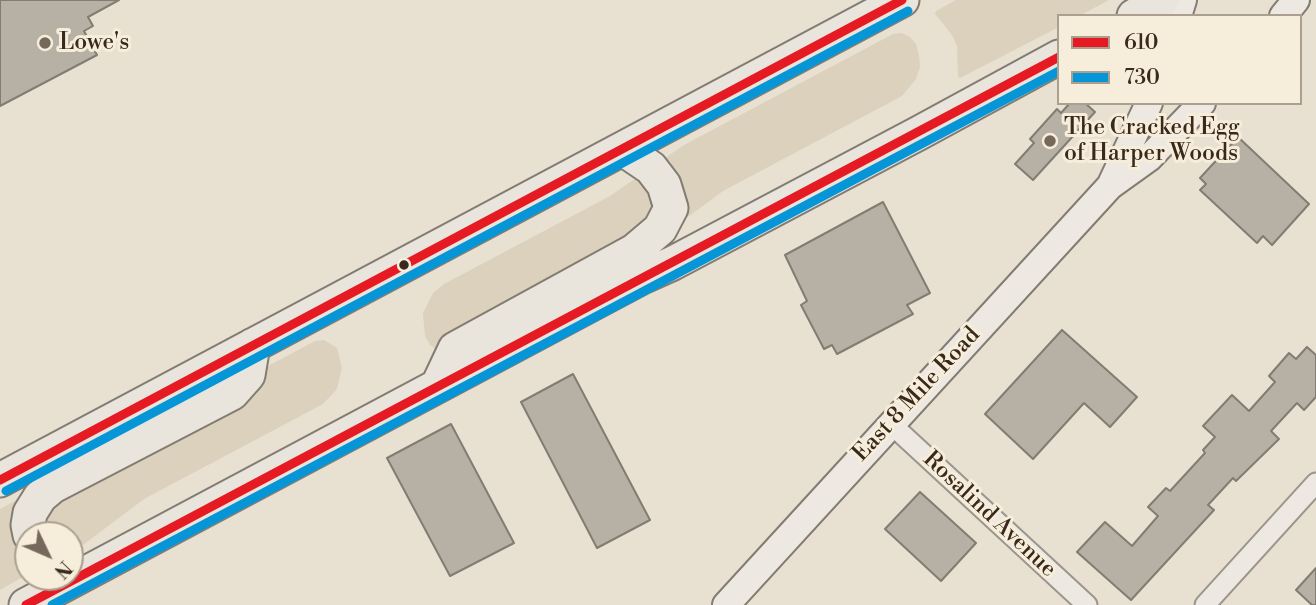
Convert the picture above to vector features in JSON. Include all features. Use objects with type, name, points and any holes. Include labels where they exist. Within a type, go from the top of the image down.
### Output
[{"type":"highway","points":[[0,480],[902,0]]},
{"type":"highway","points":[[1138,14],[1162,0]]},
{"type":"highway","points":[[84,568],[730,233],[1057,58]]},
{"type":"highway","points":[[438,385],[455,349],[634,251],[660,229],[671,208],[664,185],[652,168],[623,149]]},
{"type":"highway","points":[[28,521],[40,497],[53,486],[232,393],[248,375],[253,345]]},
{"type":"highway","points":[[26,605],[45,591]]},
{"type":"street","points":[[1285,14],[1296,0]]},
{"type":"street","name":"East 8 Mile Road","points":[[1110,186],[1148,105]]},
{"type":"street","name":"East 8 Mile Road","points":[[726,605],[1110,186],[1149,158],[1200,105]]},
{"type":"street","name":"Rosalind Avenue","points":[[891,424],[1087,605]]},
{"type":"street","points":[[1205,605],[1316,483]]},
{"type":"shaded area","points":[[956,0],[1109,0],[1083,14],[1057,14],[1057,28],[960,78],[957,46],[952,35],[935,14]]},
{"type":"shaded area","points":[[902,33],[916,44],[920,67],[916,79],[902,96],[723,191],[661,237],[437,350],[430,345],[425,336],[423,313],[433,293],[444,284],[610,196],[684,145],[893,34]]},
{"type":"shaded area","points":[[324,340],[337,348],[342,368],[337,389],[323,404],[144,499],[84,544],[84,521],[14,521],[14,582],[0,590],[0,509],[315,341]]},
{"type":"building","name":"Lowe's","points":[[0,0],[119,0],[88,17],[93,26],[84,31],[97,55],[0,106]]},
{"type":"building","name":"The Cracked Egg of Harper Woods","points":[[1068,105],[1087,105],[1095,112],[1033,180],[1015,164],[1034,143],[1030,139],[1057,109],[1061,113]]},
{"type":"building","points":[[1238,137],[1309,204],[1272,245],[1263,236],[1257,243],[1200,190],[1206,184],[1200,178]]},
{"type":"building","points":[[883,202],[930,293],[907,305],[913,314],[837,354],[832,345],[824,349],[801,305],[807,301],[785,255]]},
{"type":"building","points":[[1062,330],[1137,397],[1110,427],[1084,403],[1033,459],[985,414]]},
{"type":"building","points":[[1307,347],[1316,355],[1316,397],[1304,410],[1297,403],[1271,431],[1279,439],[1236,481],[1233,478],[1208,505],[1214,510],[1131,600],[1077,552],[1105,522],[1132,546],[1158,516],[1148,507],[1166,488],[1170,491],[1205,453],[1203,450],[1215,437],[1203,426],[1232,395],[1249,411],[1275,382],[1269,376],[1289,353],[1296,359]]},
{"type":"building","points":[[573,374],[650,520],[597,548],[521,402]]},
{"type":"building","points":[[451,424],[514,543],[450,576],[387,458]]},
{"type":"building","points":[[920,492],[976,543],[941,581],[885,529]]},
{"type":"building","points":[[1316,568],[1316,605],[1312,605],[1296,590]]},
{"type":"transit line","name":"610","points":[[0,480],[902,0]]},
{"type":"transit line","name":"730","points":[[6,491],[908,11]]},
{"type":"transit line","name":"610","points":[[26,605],[1057,58]]},
{"type":"transit line","name":"730","points":[[52,605],[1057,72]]},
{"type":"place","name":"Lowe's","points":[[45,43]]},
{"type":"place","name":"The Cracked Egg of Harper Woods","points":[[1050,141]]}]
